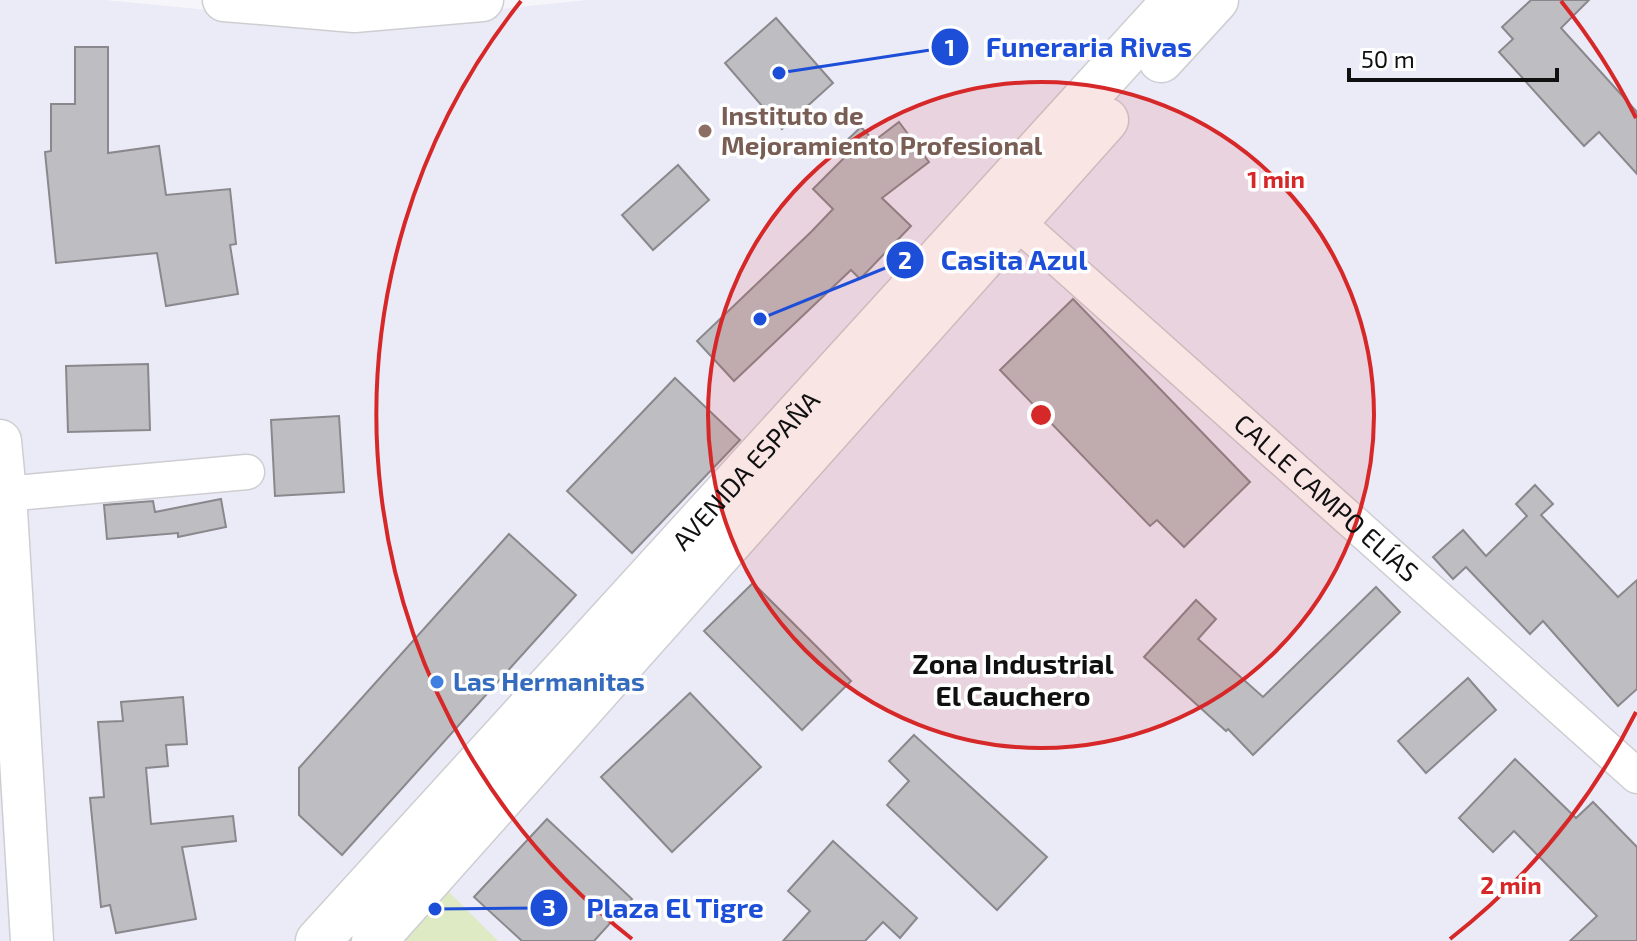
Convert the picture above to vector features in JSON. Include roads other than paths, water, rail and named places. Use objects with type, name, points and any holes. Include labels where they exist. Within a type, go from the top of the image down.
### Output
[{"type":"highway","name":"AVENIDA ESPAÑA","points":[[318,941],[1004,210],[1216,0]]},
{"type":"highway","name":"AVENIDA ESPAÑA","points":[[374,941],[1004,210],[1169,3]]},
{"type":"main road","points":[[224,0],[352,6],[482,0]]},
{"type":"main road","points":[[0,441],[32,941]]},
{"type":"street","name":"CALLE CAMPO ELÍAS","points":[[1004,210],[1637,776]]},
{"type":"street","points":[[2,496],[247,472]]},
{"type":"place","name":"Funeraria Rivas","points":[[779,73]]},
{"type":"place","name":"Instituto de Mejoramiento Profesional","points":[[705,131]]},
{"type":"place","name":"Casita Azul","points":[[760,319]]},
{"type":"place","name":"Las Hermanitas","points":[[437,682]]},
{"type":"place","name":"Plaza El Tigre","points":[[435,909]]},
{"type":"district","name":"Zona Industrial El Cauchero","points":[[1013,680]]}]
